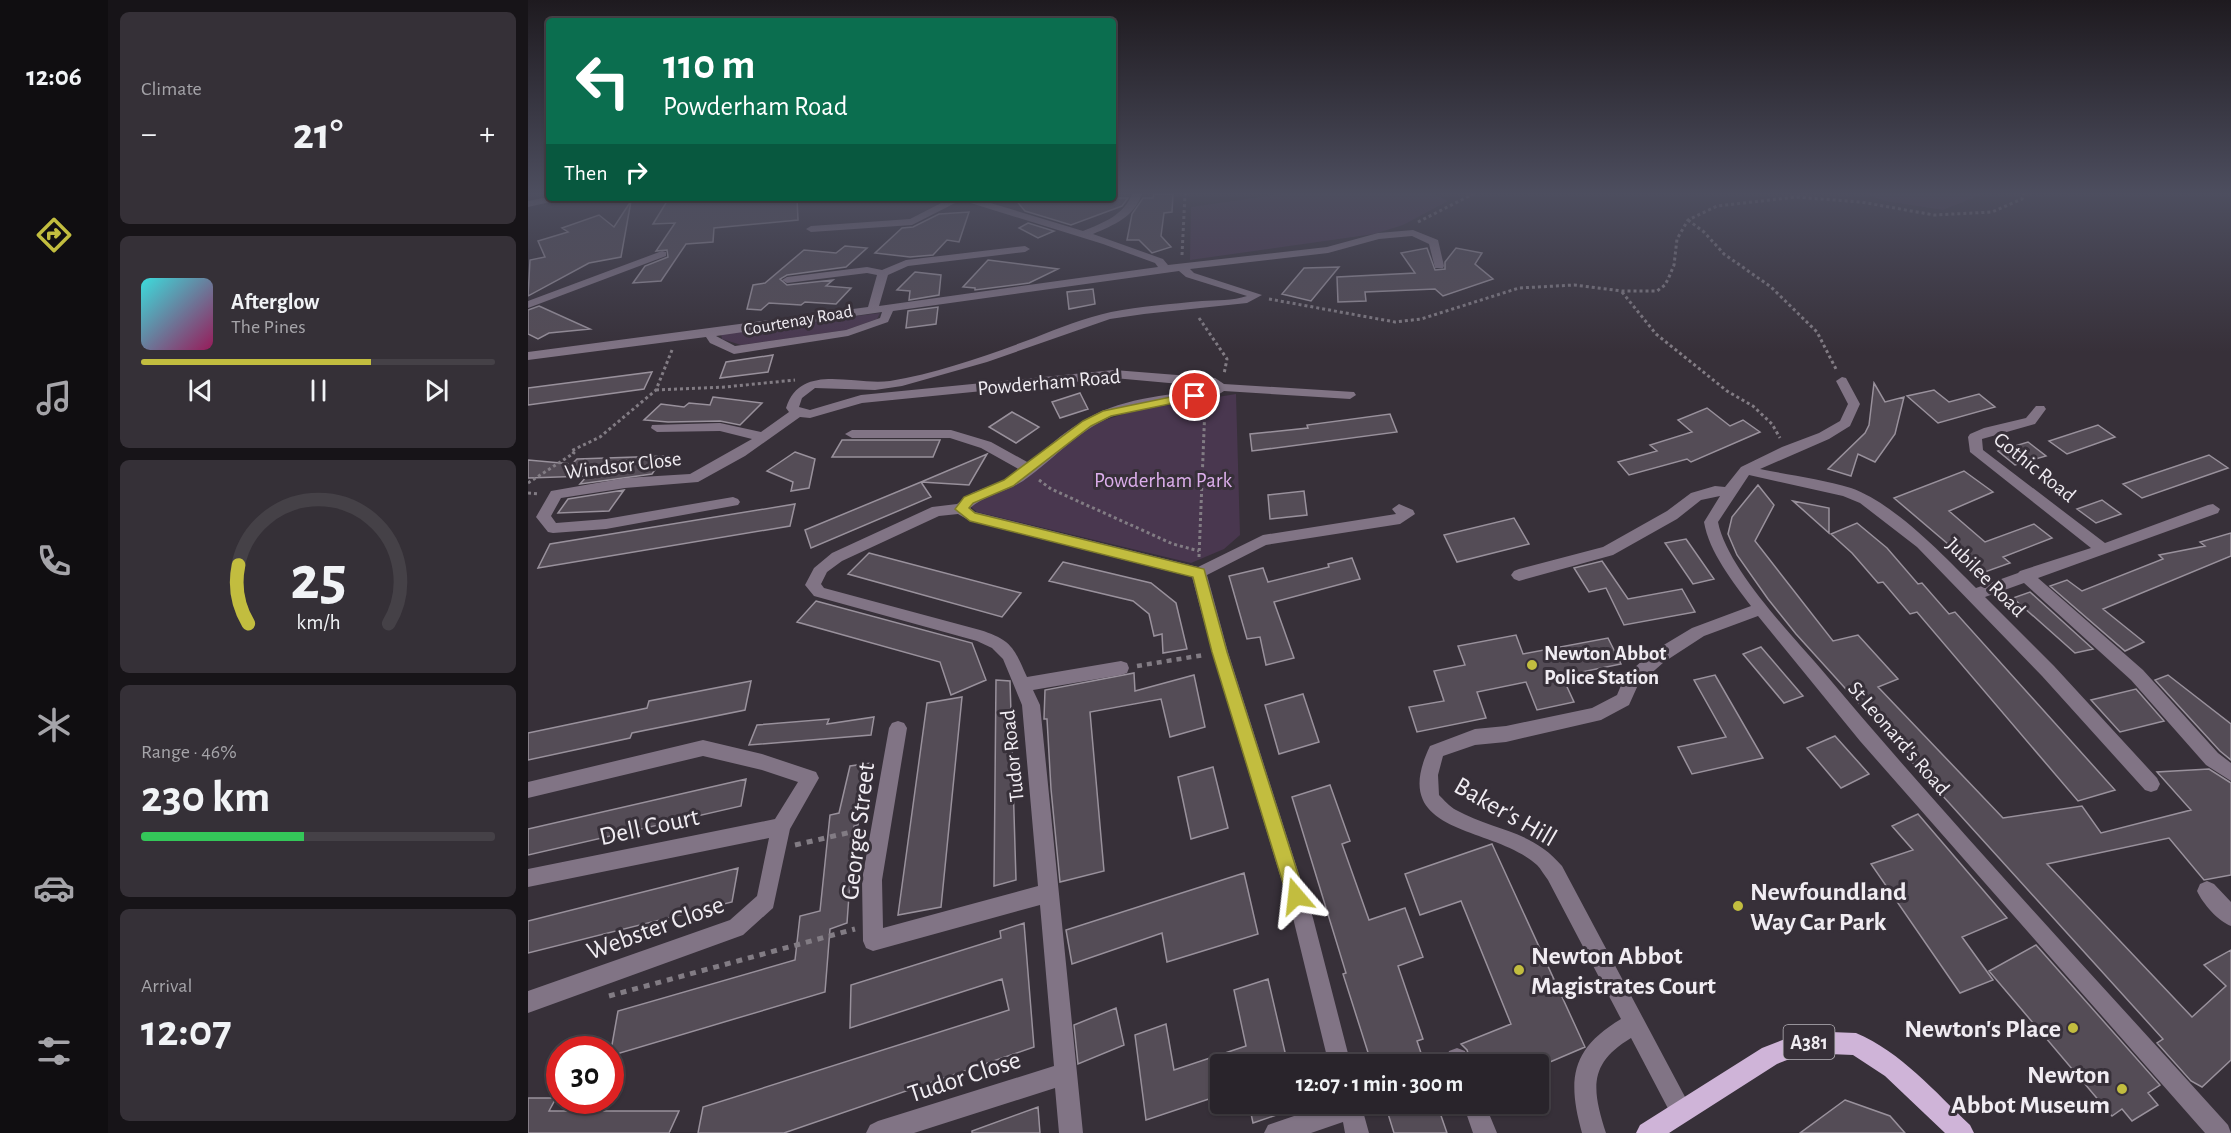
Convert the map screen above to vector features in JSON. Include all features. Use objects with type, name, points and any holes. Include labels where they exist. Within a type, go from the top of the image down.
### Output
[{"type":"main road","name":"A381","points":[[1647,1133],[1770,1056],[1805,1042],[1856,1044],[1893,1068],[1962,1133]]},
{"type":"street","points":[[1118,247],[1159,261],[1165,269]]},
{"type":"street","name":"Courtenay Road","points":[[528,356],[1339,247]]},
{"type":"street","points":[[1435,247],[1439,266]]},
{"type":"street","points":[[787,280],[867,270],[883,273],[906,263],[1025,249]]},
{"type":"street","points":[[528,305],[662,254]]},
{"type":"street","points":[[1181,267],[1190,275],[1256,295]]},
{"type":"street","points":[[873,309],[883,273]]},
{"type":"street","name":"Powderham Road","points":[[1222,383],[1114,374],[861,399],[810,414],[797,412],[792,408],[793,400],[800,391],[814,384],[834,381],[849,386],[887,386],[975,362],[1102,318],[1182,306],[1239,301],[1256,295]]},
{"type":"street","name":"Courtenay Road","points":[[709,333],[714,341],[734,350],[848,333],[884,320],[888,314],[887,307]]},
{"type":"street","name":"St Leonard's Road","points":[[1842,381],[1854,404],[1845,423],[1824,436],[1787,450],[1746,470],[1729,492],[1711,522],[1713,533],[1734,571],[1761,609],[1866,736],[2220,1133]]},
{"type":"street","points":[[1222,383],[1350,395]]},
{"type":"street","name":"Powderham Road","points":[[961,509],[968,500],[1008,483],[1087,424],[1107,413],[1213,393],[1222,383]]},
{"type":"street","name":"Gothic Road","points":[[2040,409],[2030,421],[1989,431],[1975,437],[1977,452],[2103,549]]},
{"type":"street","name":"Windsor Close","points":[[733,502],[606,524],[553,528],[543,518],[556,494],[625,483],[693,479],[740,453],[797,412]]},
{"type":"street","name":"Windsor Close","points":[[657,428],[720,427],[763,437]]},
{"type":"street","points":[[852,434],[951,434],[986,445],[1027,470]]},
{"type":"street","name":"Jubilee Road","points":[[1746,470],[1847,492],[1865,500],[1922,543],[1975,595],[2151,784]]},
{"type":"street","points":[[1519,574],[1608,551],[1672,515],[1696,496],[1715,491],[1729,492]]},
{"type":"street","points":[[961,509],[970,516],[1199,573],[1263,540],[1400,519],[1408,514],[1399,509]]},
{"type":"street","name":"Tudor Road","points":[[961,509],[937,511],[837,557],[822,565],[815,575],[813,585],[819,592],[980,636],[999,643],[1009,655],[1031,705],[1071,1133]]},
{"type":"street","points":[[1975,595],[2025,575],[2213,509]]},
{"type":"street","points":[[1199,573],[1220,652],[1303,918],[1337,1054]]},
{"type":"street","points":[[2025,575],[2137,675],[2212,759],[2231,773]]},
{"type":"street","name":"Baker's Hill","points":[[1681,1110],[1556,873],[1543,858],[1509,839],[1448,816],[1430,798],[1429,775],[1436,751],[1475,737],[1506,734],[1595,715],[1623,700],[1631,681],[1658,657],[1698,632],[1761,609]]},
{"type":"street","points":[[1023,685],[1121,668]]},
{"type":"street","name":"George Street","points":[[898,728],[872,880],[873,941],[1048,893]]},
{"type":"street","name":"Webster Close","points":[[528,790],[703,748],[762,762],[810,778],[781,827],[766,901],[754,915],[736,928],[528,1002]]},
{"type":"street","name":"Dell Court","points":[[528,878],[781,827]]},
{"type":"street","points":[[2206,891],[2231,916]]},
{"type":"street","points":[[1594,1133],[1586,1108],[1586,1077],[1590,1060],[1602,1044],[1635,1023]]},
{"type":"street","name":"Tudor Close","points":[[878,1133],[1067,1073]]},
{"type":"street","points":[[1276,1133],[1329,1114]]},
{"type":"street","points":[[1353,1114],[1357,1133]]},
{"type":"street","points":[[1478,1114],[1485,1133]]},
{"type":"path","points":[[1181,267],[1182,247]]},
{"type":"path","points":[[1256,295],[1291,304],[1395,322],[1421,319],[1520,288],[1574,285],[1622,291],[1657,291],[1665,285],[1674,265],[1676,247]]},
{"type":"path","points":[[1718,247],[1724,254],[1771,287],[1817,332],[1842,381]]},
{"type":"path","points":[[1622,291],[1647,325],[1663,340],[1726,391],[1753,406],[1772,424],[1787,450]]},
{"type":"path","points":[[1182,306],[1201,319],[1227,359],[1222,383]]},
{"type":"path","points":[[528,483],[574,453],[571,451],[600,437],[656,390],[675,338]]},
{"type":"path","points":[[656,390],[725,387],[796,380]]},
{"type":"path","points":[[1027,470],[1052,489],[1173,544],[1199,551],[1205,402]]},
{"type":"path","points":[[1121,668],[1220,652]]},
{"type":"path","points":[[776,850],[882,825]]},
{"type":"path","points":[[611,973],[608,997],[873,924]]},
{"type":"green space","points":[[1190,247],[1283,247],[1190,260]]},
{"type":"green space","points":[[880,313],[877,319],[846,330],[741,345],[722,339],[721,334]]},
{"type":"green space","name":"Powderham Park","points":[[1236,394],[1240,535],[1224,549],[1191,563],[977,512],[971,507],[1099,422],[1133,411]]},
{"type":"building","points":[[541,247],[623,247],[621,257],[589,263],[528,296],[530,260],[545,257]]},
{"type":"building","points":[[659,247],[684,247],[661,281],[633,283],[645,266],[668,257],[667,250],[656,251]]},
{"type":"building","points":[[844,247],[867,248],[846,267],[787,275],[780,279],[787,285],[833,280],[826,286],[851,288],[836,304],[769,303],[761,310],[747,309],[753,285],[765,283],[804,250],[836,253]]},
{"type":"building","points":[[882,247],[941,247],[933,255],[910,257],[875,253]]},
{"type":"building","points":[[1146,247],[1171,247],[1152,253]]},
{"type":"building","points":[[1427,248],[1435,270],[1445,269],[1445,262],[1456,248],[1482,253],[1475,264],[1493,279],[1443,296],[1435,289],[1365,292],[1366,301],[1338,302],[1337,277],[1415,273],[1401,253]]},
{"type":"building","points":[[988,260],[1058,269],[1029,283],[975,290],[975,288],[963,287]]},
{"type":"building","points":[[1339,267],[1311,301],[1282,294],[1304,268]]},
{"type":"building","points":[[915,272],[941,275],[939,295],[909,300],[910,291],[897,290]]},
{"type":"building","points":[[1093,289],[1095,304],[1069,309],[1067,292]]},
{"type":"building","points":[[539,306],[590,329],[549,333],[538,339],[528,334],[528,310]]},
{"type":"building","points":[[938,307],[936,324],[906,328],[908,311]]},
{"type":"building","points":[[773,355],[768,372],[720,378],[726,362]]},
{"type":"building","points":[[652,372],[644,389],[528,405],[528,388]]},
{"type":"building","points":[[1874,383],[1885,402],[1904,397],[1895,434],[1875,462],[1858,454],[1851,476],[1828,469],[1865,433],[1869,425]]},
{"type":"building","points":[[1934,390],[1949,402],[1979,394],[1995,407],[1938,423],[1907,396]]},
{"type":"building","points":[[1080,393],[1088,409],[1060,418],[1052,402]]},
{"type":"building","points":[[713,397],[762,403],[740,425],[720,421],[644,420],[661,404],[684,407],[689,403],[710,405]]},
{"type":"building","points":[[1707,408],[1730,426],[1743,420],[1760,432],[1691,462],[1687,459],[1629,475],[1618,462],[1657,451],[1650,445],[1692,432],[1678,420]]},
{"type":"building","points":[[1012,412],[1039,427],[1016,443],[989,427]]},
{"type":"building","points":[[1390,414],[1397,432],[1252,451],[1250,434],[1308,428],[1307,425]]},
{"type":"building","points":[[2098,425],[2115,437],[2067,454],[2049,441]]},
{"type":"building","points":[[842,440],[940,440],[933,457],[832,457]]},
{"type":"building","points":[[2028,442],[2046,456],[2015,465],[1998,451]]},
{"type":"building","points":[[795,452],[815,459],[809,488],[791,491],[793,482],[767,471]]},
{"type":"building","points":[[987,454],[969,485],[921,482]]},
{"type":"building","points":[[2209,455],[2228,468],[2142,498],[2123,484]]},
{"type":"building","points":[[664,456],[652,474],[580,484],[587,476],[528,478],[528,460],[572,464],[577,459]]},
{"type":"building","points":[[1964,471],[1993,492],[1949,511],[1985,542],[2034,524],[2052,538],[2003,557],[2010,563],[1982,573],[1894,498]]},
{"type":"building","points":[[921,482],[931,497],[811,548],[805,530]]},
{"type":"building","points":[[1758,485],[1774,505],[1755,541],[1833,641],[1858,635],[1898,679],[1878,687],[2003,818],[2082,806],[2101,833],[2191,810],[2157,772],[2209,769],[2231,783],[2231,875],[2204,880],[2169,838],[2047,864],[2192,1017],[2226,986],[2204,965],[2231,950],[2231,1060],[2202,1087],[2191,1081],[2157,1043],[2163,1039],[1796,634],[1768,599],[1737,555],[1728,534],[1732,517]]},
{"type":"building","points":[[624,490],[609,511],[558,513],[568,499]]},
{"type":"building","points":[[1304,491],[1307,515],[1270,519],[1268,495]]},
{"type":"building","points":[[2102,500],[2121,514],[2096,523],[2077,509]]},
{"type":"building","points":[[1793,501],[1829,508],[1829,533]]},
{"type":"building","points":[[795,504],[790,526],[538,568],[550,544]]},
{"type":"building","points":[[1514,518],[1529,544],[1457,562],[1444,535]]},
{"type":"building","points":[[1857,523],[1887,548],[1918,584],[1922,583],[1949,614],[1955,612],[2115,790],[2078,801],[1917,612],[1910,614],[1883,582],[1878,583],[1852,553],[1831,534]]},
{"type":"building","points":[[2231,533],[2231,556],[2103,609],[2144,642],[2125,651],[2050,586],[2067,580],[2082,591],[2163,559],[2159,555],[2205,546],[2200,542]]},
{"type":"building","points":[[1686,539],[1714,579],[1693,584],[1665,543]]},
{"type":"building","points":[[869,553],[1021,593],[1002,617],[848,574]]},
{"type":"building","points":[[1352,558],[1360,579],[1274,602],[1294,658],[1266,665],[1260,637],[1247,639],[1229,576],[1263,568],[1268,582],[1329,567],[1328,564]]},
{"type":"building","points":[[1602,561],[1628,599],[1682,589],[1695,612],[1624,625],[1606,588],[1589,592],[1574,568]]},
{"type":"building","points":[[1063,562],[1151,583],[1176,603],[1187,649],[1163,653],[1162,634],[1154,636],[1149,614],[1133,601],[1049,581]]},
{"type":"building","points":[[2030,592],[2093,649],[2075,653],[2013,598]]},
{"type":"building","points":[[816,601],[972,643],[986,680],[951,695],[940,662],[797,622]]},
{"type":"building","points":[[1516,635],[1523,654],[1608,638],[1621,664],[1562,676],[1574,702],[1537,710],[1526,682],[1477,692],[1486,718],[1417,732],[1409,707],[1444,701],[1434,671],[1465,665],[1458,646]]},
{"type":"building","points":[[1761,647],[1803,696],[1784,703],[1743,654]]},
{"type":"building","points":[[1134,673],[1135,691],[1194,675],[1205,727],[1170,737],[1161,699],[1090,712],[1104,871],[1060,882],[1047,719],[1044,719],[1045,690]]},
{"type":"building","points":[[1715,675],[1763,758],[1692,774],[1678,747],[1726,737],[1694,680]]},
{"type":"building","points":[[2168,675],[2231,724],[2231,760],[2155,680]]},
{"type":"building","points":[[996,680],[1010,681],[1016,880],[994,886]]},
{"type":"building","points":[[751,681],[745,710],[632,733],[630,738],[528,760],[528,733],[647,708],[649,701]]},
{"type":"building","points":[[2136,689],[2164,721],[2120,732],[2091,700]]},
{"type":"building","points":[[1303,694],[1319,742],[1279,754],[1265,705]]},
{"type":"building","points":[[962,697],[941,907],[898,915],[927,703]]},
{"type":"building","points":[[874,717],[871,735],[749,745],[757,725],[829,719],[827,724]]},
{"type":"building","points":[[1835,736],[1869,774],[1841,788],[1807,748]]},
{"type":"building","points":[[872,763],[858,825],[854,826],[847,923],[830,929],[825,992],[624,1052],[624,1036],[614,1036],[618,1011],[795,960],[800,916],[820,911],[830,815],[839,813],[850,766]]},
{"type":"building","points":[[1213,767],[1228,828],[1191,839],[1178,777]]},
{"type":"building","points":[[746,779],[741,806],[528,855],[528,829]]},
{"type":"building","points":[[1330,785],[1350,841],[1342,844],[1369,920],[1405,908],[1423,957],[1398,966],[1423,1039],[1417,1041],[1421,1054],[1368,1054],[1292,797]]},
{"type":"building","points":[[1918,814],[2007,918],[1962,937],[1993,980],[1960,993],[1871,864],[1913,850],[1892,826]]},
{"type":"building","name":"Newton Abbot Magistrates Court","points":[[1492,844],[1585,1047],[1549,1062],[1549,1054],[1468,1054],[1461,1044],[1511,1024],[1461,901],[1420,915],[1405,874]]},
{"type":"building","points":[[738,868],[732,902],[528,953],[528,921]]},
{"type":"building","points":[[1244,873],[1258,934],[1167,962],[1162,933],[1072,964],[1066,930]]},
{"type":"building","points":[[1024,923],[1034,1047],[784,1133],[698,1133],[703,1107],[1009,1010],[1002,979],[850,1028],[851,985],[1001,938],[1000,931]]},
{"type":"building","name":"Newton's Place","points":[[2036,945],[2160,1085],[2148,1093],[2158,1105],[2132,1121],[2122,1109],[2112,1116],[1989,971]]},
{"type":"building","points":[[1268,979],[1285,1054],[1222,1054],[1246,1046],[1234,990]]},
{"type":"building","points":[[1116,1008],[1124,1045],[1078,1064],[1074,1025]]},
{"type":"building","points":[[1166,1024],[1174,1070],[1210,1058],[1210,1099],[1146,1120],[1135,1035]]},
{"type":"building","points":[[528,1098],[546,1098],[546,1114],[679,1111],[669,1133],[528,1133]]},
{"type":"building","points":[[1845,1100],[1890,1116],[1905,1133],[1800,1133]]},
{"type":"building","points":[[1038,1107],[1040,1133],[972,1133],[972,1131]]},
{"type":"building","points":[[1251,1114],[1279,1114],[1253,1123]]},
{"type":"building","points":[[1388,1114],[1440,1114],[1447,1133],[1394,1133]]},
{"type":"place","name":"Newton Abbot Police Station","points":[[1532,665]]},
{"type":"place","name":"Newfoundland Way Car Park","points":[[1738,906]]},
{"type":"place","name":"Newton Abbot Magistrates Court","points":[[1519,970]]},
{"type":"place","name":"Newton's Place","points":[[2073,1028]]},
{"type":"place","name":"Newton Abbot Museum","points":[[2122,1089]]},
{"type":"route","points":[[1195,396],[1107,413],[1065,439],[1008,483],[968,500],[961,509],[970,516],[1199,573],[1220,652],[1296,896]]}]
